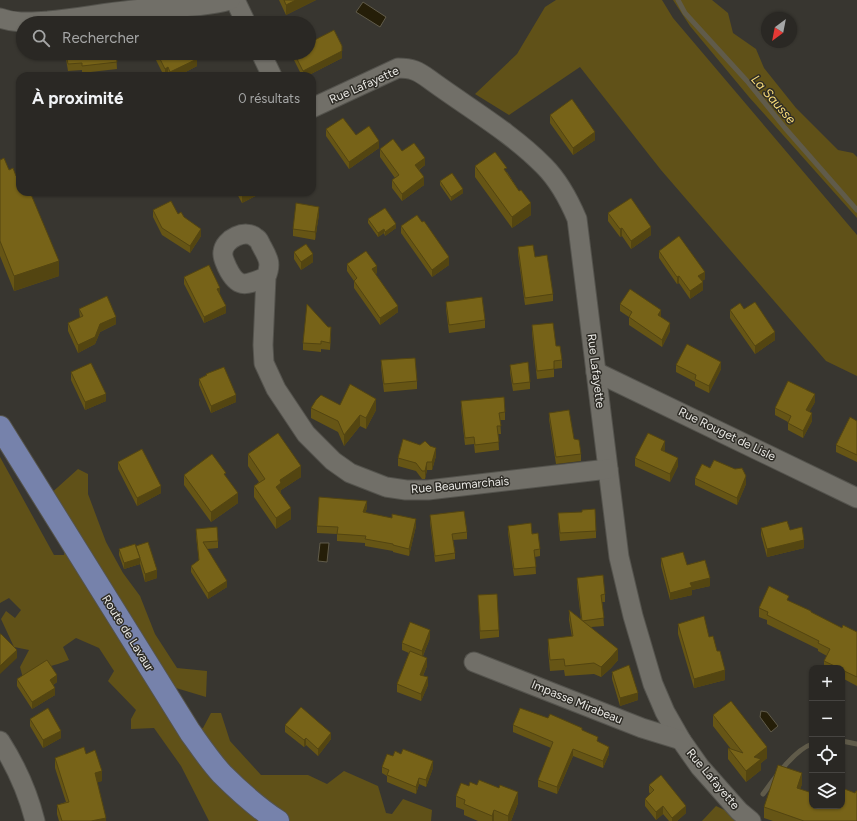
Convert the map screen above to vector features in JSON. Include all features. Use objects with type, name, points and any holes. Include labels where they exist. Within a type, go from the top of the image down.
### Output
[{"type":"main road","name":"Route de Lavaur","points":[[0,427],[190,732],[221,773],[267,814],[278,821]]},
{"type":"street","points":[[90,16],[133,10],[215,4],[230,0]]},
{"type":"street","points":[[236,0],[243,16]]},
{"type":"street","points":[[0,18],[16,22]]},
{"type":"street","points":[[264,60],[270,72]]},
{"type":"street","name":"Rue Lafayette","points":[[316,106],[398,68],[409,68],[418,71],[504,132],[545,167],[568,199],[576,219],[619,556],[633,616],[653,684],[665,712],[681,740],[700,767],[739,811],[751,821]]},
{"type":"street","name":"Rue Beaumarchais","points":[[266,277],[263,344],[264,362],[270,376],[292,414],[306,434],[333,461],[350,473],[386,487],[406,490],[428,490],[608,469]]},
{"type":"street","name":"Rue Rouget de Lisle","points":[[596,372],[857,498]]},
{"type":"street","name":"Impasse Mirabeau","points":[[474,662],[642,728],[681,740]]},
{"type":"street","points":[[0,741],[19,775],[27,793],[36,821]]},
{"type":"shaded area","points":[[556,0],[662,0],[673,18],[857,235],[857,376],[826,361],[661,170],[580,67],[509,115],[475,94],[517,54],[545,7]]},
{"type":"shaded area","points":[[673,0],[712,0],[728,13],[733,33],[756,49],[764,68],[796,108],[838,150],[853,153],[857,157],[857,218],[749,97],[690,26]]},
{"type":"shaded area","points":[[363,2],[386,17],[380,27],[356,12]]},
{"type":"shaded area","points":[[0,457],[54,555],[64,555],[66,539],[48,496],[78,469],[88,474],[88,494],[106,542],[123,573],[140,596],[155,634],[177,668],[207,671],[206,697],[166,685],[159,703],[186,732],[203,728],[211,713],[221,713],[230,741],[261,775],[308,775],[327,784],[344,771],[378,786],[386,813],[392,814],[403,799],[432,810],[431,821],[209,821],[181,766],[154,728],[131,729],[131,719],[136,710],[108,681],[114,671],[99,648],[76,638],[63,647],[69,660],[47,667],[24,682],[20,667],[29,650],[14,647],[1,619],[6,611],[15,618],[21,610],[9,598],[0,603]]},
{"type":"shaded area","points":[[320,543],[329,543],[327,562],[318,561]]},
{"type":"shaded area","points":[[761,711],[767,712],[778,726],[771,732],[760,717]]},
{"type":"shaded area","points":[[716,806],[733,814],[738,821],[702,821]]},
{"type":"building","points":[[284,0],[296,0],[286,5]]},
{"type":"building","points":[[334,30],[342,46],[342,51],[303,71],[298,60],[316,60],[316,39]]},
{"type":"building","points":[[67,60],[117,60],[117,62],[82,66],[82,63],[68,64]]},
{"type":"building","points":[[160,60],[195,60],[170,72],[168,67],[165,69]]},
{"type":"building","points":[[572,99],[595,132],[573,148],[550,115]]},
{"type":"building","points":[[343,118],[356,135],[369,126],[379,141],[349,162],[326,129]]},
{"type":"building","points":[[393,139],[402,151],[414,143],[425,158],[415,165],[424,177],[402,194],[392,180],[399,175],[380,149]]},
{"type":"building","points":[[495,152],[507,168],[504,169],[519,191],[521,190],[531,203],[512,217],[475,166]]},
{"type":"building","points":[[4,158],[9,170],[13,168],[16,176],[16,196],[32,196],[59,261],[14,276],[0,241],[0,160]]},
{"type":"building","points":[[452,173],[463,189],[451,197],[440,181]]},
{"type":"building","points":[[631,198],[651,227],[631,241],[622,228],[620,229],[608,213]]},
{"type":"building","points":[[171,201],[178,214],[181,212],[184,217],[201,229],[190,246],[162,228],[153,210]]},
{"type":"building","points":[[296,203],[319,207],[315,232],[293,229]]},
{"type":"building","points":[[385,208],[396,224],[385,232],[384,229],[378,233],[368,219]]},
{"type":"building","points":[[417,215],[422,222],[424,221],[449,257],[432,270],[401,226]]},
{"type":"building","points":[[679,236],[705,272],[698,276],[703,282],[690,291],[679,276],[677,277],[659,251]]},
{"type":"building","points":[[306,244],[313,254],[301,262],[294,252]]},
{"type":"building","points":[[533,245],[535,257],[547,255],[553,294],[525,298],[518,247]]},
{"type":"building","points":[[366,251],[377,266],[372,269],[398,306],[380,318],[354,281],[357,278],[347,264]]},
{"type":"building","points":[[209,265],[220,288],[217,289],[226,306],[204,317],[184,277]]},
{"type":"building","points":[[630,289],[661,310],[658,315],[670,323],[662,340],[629,317],[632,312],[620,304]]},
{"type":"building","points":[[107,296],[116,317],[100,324],[95,337],[78,345],[68,323],[83,316],[79,309]]},
{"type":"building","points":[[482,297],[485,320],[449,325],[446,302]]},
{"type":"building","points":[[755,302],[775,332],[755,346],[730,310],[740,303],[744,309]]},
{"type":"building","points":[[307,304],[328,327],[331,327],[330,343],[321,341],[321,344],[303,343]]},
{"type":"building","points":[[553,323],[556,346],[560,346],[562,360],[554,361],[554,369],[537,371],[532,325]]},
{"type":"building","points":[[687,344],[721,362],[709,386],[695,379],[696,375],[676,365]]},
{"type":"building","points":[[415,358],[417,381],[384,384],[381,360]]},
{"type":"building","points":[[528,362],[530,382],[513,384],[510,365]]},
{"type":"building","points":[[91,363],[106,394],[85,402],[71,372]]},
{"type":"building","points":[[224,367],[236,395],[211,406],[199,379],[207,375],[206,374]]},
{"type":"building","points":[[788,381],[815,394],[806,410],[812,413],[803,431],[788,423],[791,416],[775,408]]},
{"type":"building","points":[[350,384],[376,399],[366,418],[360,415],[344,435],[338,421],[311,408],[321,395],[340,405]]},
{"type":"building","points":[[504,397],[505,412],[499,413],[501,426],[497,426],[499,442],[475,445],[474,437],[465,438],[461,401]]},
{"type":"building","points":[[569,410],[574,439],[579,440],[581,454],[556,457],[549,413]]},
{"type":"building","points":[[850,417],[857,421],[857,455],[836,445]]},
{"type":"building","points":[[278,433],[301,466],[280,480],[281,483],[276,487],[291,508],[276,518],[254,486],[265,479],[248,454]]},
{"type":"building","points":[[648,433],[665,441],[661,450],[678,458],[670,474],[635,458]]},
{"type":"building","points":[[403,439],[420,445],[425,441],[430,446],[436,448],[432,462],[427,462],[425,471],[422,471],[416,463],[398,458]]},
{"type":"building","points":[[142,449],[161,486],[137,498],[118,462]]},
{"type":"building","points":[[212,454],[238,493],[211,512],[184,475]]},
{"type":"building","points":[[714,460],[735,469],[742,468],[746,476],[737,498],[695,478],[702,464],[710,468]]},
{"type":"building","points":[[319,497],[367,501],[363,512],[392,518],[392,514],[416,519],[409,549],[393,544],[365,539],[366,536],[337,534],[338,527],[317,526]]},
{"type":"building","points":[[595,509],[596,531],[560,533],[558,513],[582,512],[582,510]]},
{"type":"building","points":[[464,511],[467,532],[452,534],[455,553],[435,556],[430,515]]},
{"type":"building","points":[[787,521],[790,530],[802,527],[804,540],[767,549],[761,528]]},
{"type":"building","points":[[531,523],[532,534],[538,533],[540,549],[534,550],[536,567],[514,569],[508,526]]},
{"type":"building","points":[[217,527],[218,541],[203,542],[227,581],[208,593],[191,566],[199,560],[196,529]]},
{"type":"building","points":[[148,542],[157,570],[145,574],[136,546]]},
{"type":"building","points":[[135,544],[140,558],[124,563],[119,549]]},
{"type":"building","points":[[683,552],[687,565],[705,560],[710,578],[690,583],[692,587],[670,593],[661,558]]},
{"type":"building","points":[[603,575],[605,594],[601,595],[604,618],[582,621],[577,578]]},
{"type":"building","points":[[769,586],[789,596],[787,600],[842,628],[843,625],[857,632],[857,677],[845,671],[845,665],[833,665],[824,661],[830,649],[818,643],[819,641],[767,615],[768,612],[759,608]]},
{"type":"building","points":[[497,594],[499,630],[480,631],[478,595]]},
{"type":"building","points":[[569,610],[618,649],[601,667],[594,663],[565,666],[564,659],[550,660],[548,639],[573,636]]},
{"type":"building","points":[[704,616],[709,637],[713,636],[717,651],[720,651],[725,670],[694,679],[678,624]]},
{"type":"building","points":[[410,622],[430,630],[422,651],[402,643]]},
{"type":"building","points":[[0,634],[17,650],[0,666]]},
{"type":"building","points":[[410,651],[427,658],[420,675],[428,677],[421,694],[397,684]]},
{"type":"building","points":[[47,660],[57,675],[50,680],[55,688],[32,702],[17,679]]},
{"type":"building","points":[[629,665],[638,693],[620,698],[612,672]]},
{"type":"building","points":[[731,701],[767,747],[754,757],[761,759],[746,771],[728,748],[743,753],[713,715]]},
{"type":"building","points":[[301,707],[331,733],[318,749],[306,738],[304,740],[285,725]]},
{"type":"building","points":[[48,708],[61,731],[43,740],[30,719]]},
{"type":"building","points":[[520,708],[548,718],[550,714],[582,728],[582,730],[598,737],[597,741],[609,747],[603,761],[573,749],[557,787],[538,780],[553,742],[513,725]]},
{"type":"building","points":[[84,747],[86,754],[95,750],[102,771],[95,773],[106,818],[91,821],[62,821],[57,805],[69,802],[55,758]]},
{"type":"building","points":[[403,749],[433,761],[426,780],[419,778],[416,787],[387,775],[389,770],[382,767],[387,754],[393,756],[395,751],[401,754]]},
{"type":"building","points":[[778,765],[802,773],[797,788],[809,792],[809,809],[845,809],[845,789],[855,793],[857,791],[857,821],[804,821],[764,807]]},
{"type":"building","points":[[661,775],[686,806],[672,818],[663,806],[656,812],[645,799],[654,790],[649,785]]},
{"type":"building","points":[[479,780],[499,788],[500,785],[518,792],[508,816],[494,810],[492,816],[464,804],[465,800],[456,796],[461,783],[469,786],[470,782],[477,785]]},
{"type":"waterway","name":"La Sausse","points":[[678,0],[685,13],[747,81],[785,128],[857,210]]},
{"type":"waterway","points":[[845,742],[857,744]]},
{"type":"waterway","points":[[763,794],[791,759],[798,752],[809,745]]}]
